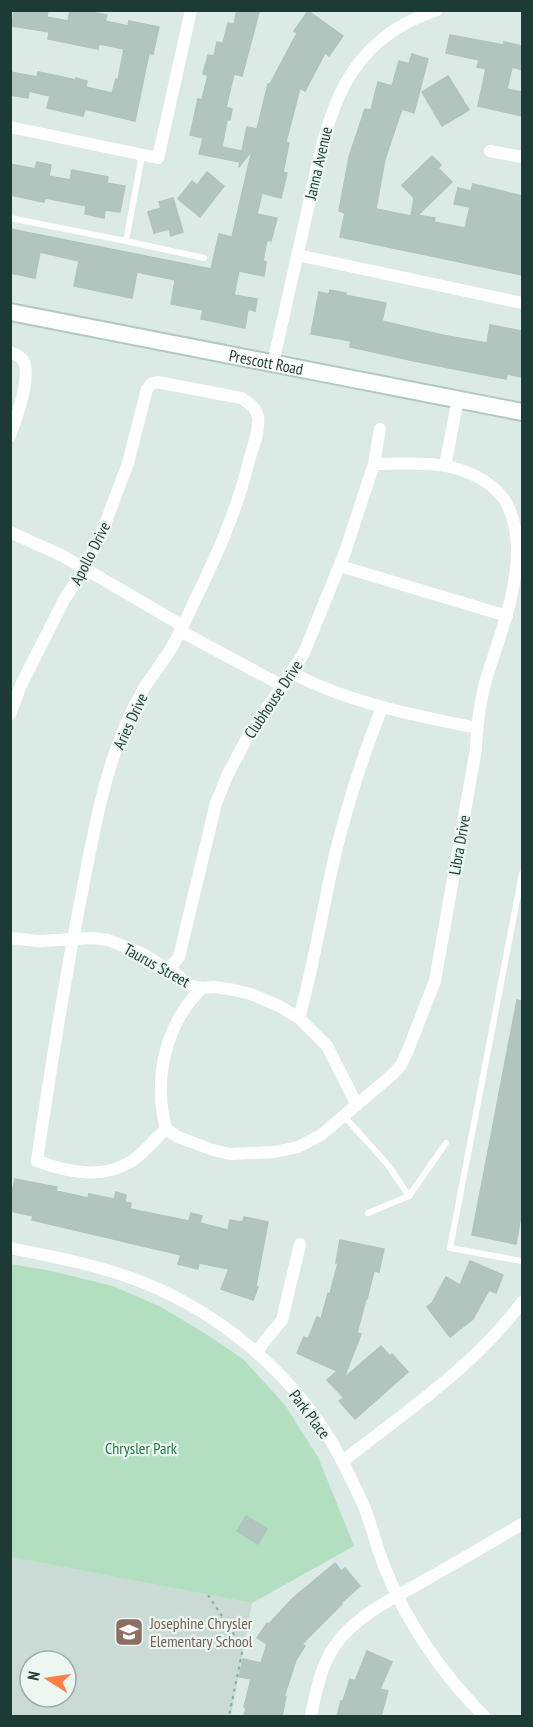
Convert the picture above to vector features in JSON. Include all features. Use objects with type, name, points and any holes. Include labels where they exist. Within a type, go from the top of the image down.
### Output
[{"type":"main road","name":"Prescott Road","points":[[10,312],[522,412]]},
{"type":"street","points":[[10,127],[158,158],[191,10]]},
{"type":"street","name":"Janna Avenue","points":[[273,363],[329,117],[339,94],[363,59],[382,39],[411,21],[438,10]]},
{"type":"street","points":[[490,151],[522,157]]},
{"type":"street","points":[[297,255],[522,303]]},
{"type":"street","points":[[10,352],[17,354],[23,360],[26,371],[10,436]]},
{"type":"street","name":"Aries Drive","points":[[151,384],[157,382],[241,398],[254,408],[258,415],[258,425],[227,531],[215,560],[173,645],[128,718],[117,746],[98,811],[73,940],[37,1161],[78,1172],[108,1170],[133,1160],[166,1128]]},
{"type":"street","name":"Apollo Drive","points":[[10,714],[21,685],[64,600],[84,569],[118,494],[147,389],[151,384]]},
{"type":"street","points":[[445,466],[458,399]]},
{"type":"street","name":"Clubhouse Drive","points":[[169,969],[178,957],[216,803],[247,738],[304,653],[340,566],[374,464],[380,429]]},
{"type":"street","name":"Libra Drive","points":[[166,1128],[178,1137],[230,1154],[274,1152],[298,1147],[321,1135],[401,1065],[435,981],[476,749],[480,700],[507,616],[521,544],[515,515],[499,492],[474,474],[445,466],[374,464]]},
{"type":"street","points":[[10,532],[63,556],[181,629],[283,686]]},
{"type":"street","points":[[340,566],[507,616]]},
{"type":"street","points":[[292,673],[313,684],[382,707],[477,728]]},
{"type":"street","points":[[299,1018],[307,993],[337,848],[362,760],[382,707]]},
{"type":"street","name":"Taurus Street","points":[[10,938],[39,941],[92,938],[108,940],[140,952],[178,975],[187,985],[202,988],[216,987],[251,994],[281,1007],[299,1018],[327,1046],[357,1105]]},
{"type":"street","points":[[166,1128],[160,1094],[161,1075],[170,1035],[184,1007],[202,988]]},
{"type":"street","points":[[256,1352],[282,1320],[300,1244]]},
{"type":"street","name":"Park Place","points":[[10,1248],[75,1262],[146,1284],[200,1311],[228,1330],[275,1369],[302,1399],[326,1432],[343,1461],[363,1504],[397,1596],[424,1644],[446,1674],[484,1716]]},
{"type":"street","points":[[343,1461],[466,1364],[505,1325],[522,1302]]},
{"type":"street","points":[[311,1716],[326,1661],[347,1630],[397,1596],[522,1524]]},
{"type":"lane","points":[[126,241],[142,155]]},
{"type":"lane","points":[[10,218],[204,258]]},
{"type":"lane","points":[[522,874],[450,1248],[522,1261]]},
{"type":"lane","points":[[344,1116],[388,1165],[409,1196]]},
{"type":"lane","points":[[368,1213],[409,1196],[446,1143]]},
{"type":"path","points":[[208,1594],[243,1648],[229,1716]]},
{"type":"shaded area","name":"Josephine Chrysler Elementary School","points":[[11,1557],[252,1603],[231,1716],[11,1716]]},
{"type":"green space","name":"Chrysler Park","points":[[10,1264],[47,1270],[113,1286],[161,1307],[243,1359],[285,1405],[318,1457],[354,1546],[252,1603],[11,1557]]},
{"type":"building","points":[[14,10],[48,10],[47,17],[68,21],[70,10],[82,10],[107,15],[105,21],[128,26],[129,21],[159,27],[153,54],[149,53],[135,121],[85,109],[83,116],[47,108],[50,96],[29,91],[28,98],[10,95],[10,72],[37,77],[38,72],[76,80],[76,78],[87,81],[86,87],[112,93],[116,79],[118,80],[124,49],[99,44],[98,49],[48,39],[49,32],[12,26]]},
{"type":"building","points":[[237,10],[259,12],[242,76],[234,74],[226,107],[232,109],[230,120],[227,120],[222,147],[242,151],[247,127],[257,129],[268,84],[297,33],[294,31],[308,11],[343,36],[329,56],[325,53],[305,91],[300,88],[286,142],[289,143],[283,172],[287,173],[281,198],[262,193],[257,214],[277,218],[271,241],[267,240],[263,261],[266,262],[264,276],[239,271],[234,295],[257,299],[255,311],[248,309],[245,328],[201,319],[203,310],[171,304],[175,280],[137,272],[132,298],[74,286],[79,261],[40,252],[35,278],[10,273],[10,229],[211,269],[219,234],[232,237],[252,150],[239,167],[240,162],[199,154],[203,138],[190,135],[198,99],[202,100],[208,75],[203,74],[208,55],[214,56],[217,42],[223,43],[228,23],[234,24]]},
{"type":"building","points":[[450,35],[522,46],[522,70],[512,67],[507,89],[522,92],[522,116],[478,106],[486,69],[477,67],[479,60],[446,53]]},
{"type":"building","points":[[412,54],[428,59],[414,113],[402,109],[385,159],[376,209],[411,216],[414,198],[402,185],[432,156],[441,165],[438,168],[452,182],[418,215],[435,218],[434,222],[465,228],[470,207],[454,204],[458,188],[471,191],[473,184],[522,196],[522,275],[340,237],[345,213],[339,211],[349,157],[365,109],[371,110],[378,82],[392,86],[399,61],[409,64]]},
{"type":"building","points":[[448,76],[469,110],[442,126],[422,92]]},
{"type":"building","points":[[37,162],[51,165],[49,176],[70,180],[72,170],[108,177],[107,183],[125,186],[120,212],[105,210],[104,218],[85,214],[86,206],[45,198],[44,202],[10,195],[10,164],[35,169]]},
{"type":"building","points":[[207,172],[224,186],[200,217],[178,199],[192,181],[197,185]]},
{"type":"building","points":[[173,198],[183,232],[171,236],[169,229],[154,233],[148,212],[161,208],[159,202]]},
{"type":"building","points":[[330,290],[386,303],[382,321],[442,335],[487,343],[490,325],[522,331],[522,377],[507,374],[506,379],[419,362],[350,347],[351,341],[311,334],[319,292],[329,294]]},
{"type":"building","points":[[517,1000],[522,1001],[522,1210],[516,1244],[472,1235]]},
{"type":"building","points":[[15,1179],[57,1187],[56,1191],[88,1198],[89,1194],[114,1199],[116,1192],[126,1195],[125,1202],[131,1203],[130,1209],[189,1221],[191,1213],[202,1216],[200,1223],[228,1230],[230,1220],[243,1222],[244,1217],[268,1222],[256,1286],[258,1287],[253,1300],[221,1289],[229,1269],[199,1263],[198,1269],[178,1264],[181,1255],[32,1220],[33,1216],[10,1211]]},
{"type":"building","points":[[340,1240],[384,1249],[379,1272],[374,1271],[366,1299],[357,1333],[361,1334],[344,1378],[381,1346],[390,1356],[392,1354],[408,1372],[355,1419],[339,1401],[344,1398],[327,1380],[337,1371],[297,1353],[304,1337],[308,1339],[317,1317],[321,1319],[338,1263],[336,1263]]},
{"type":"building","points":[[470,1261],[503,1275],[496,1293],[489,1290],[473,1319],[450,1337],[427,1307],[432,1303],[446,1277],[460,1285]]},
{"type":"building","points":[[246,1516],[267,1529],[258,1544],[237,1531]]},
{"type":"building","points":[[335,1563],[341,1571],[345,1568],[360,1586],[302,1644],[305,1646],[296,1660],[284,1697],[286,1697],[282,1716],[244,1716],[251,1679],[239,1677],[243,1659],[261,1663],[267,1644],[257,1638],[267,1623],[269,1624],[292,1599]]},
{"type":"building","points":[[367,1651],[392,1662],[380,1689],[388,1691],[381,1716],[337,1716],[350,1679],[355,1681]]},
{"type":"place","name":"Josephine Chrysler Elementary School","points":[[129,1632]]}]
